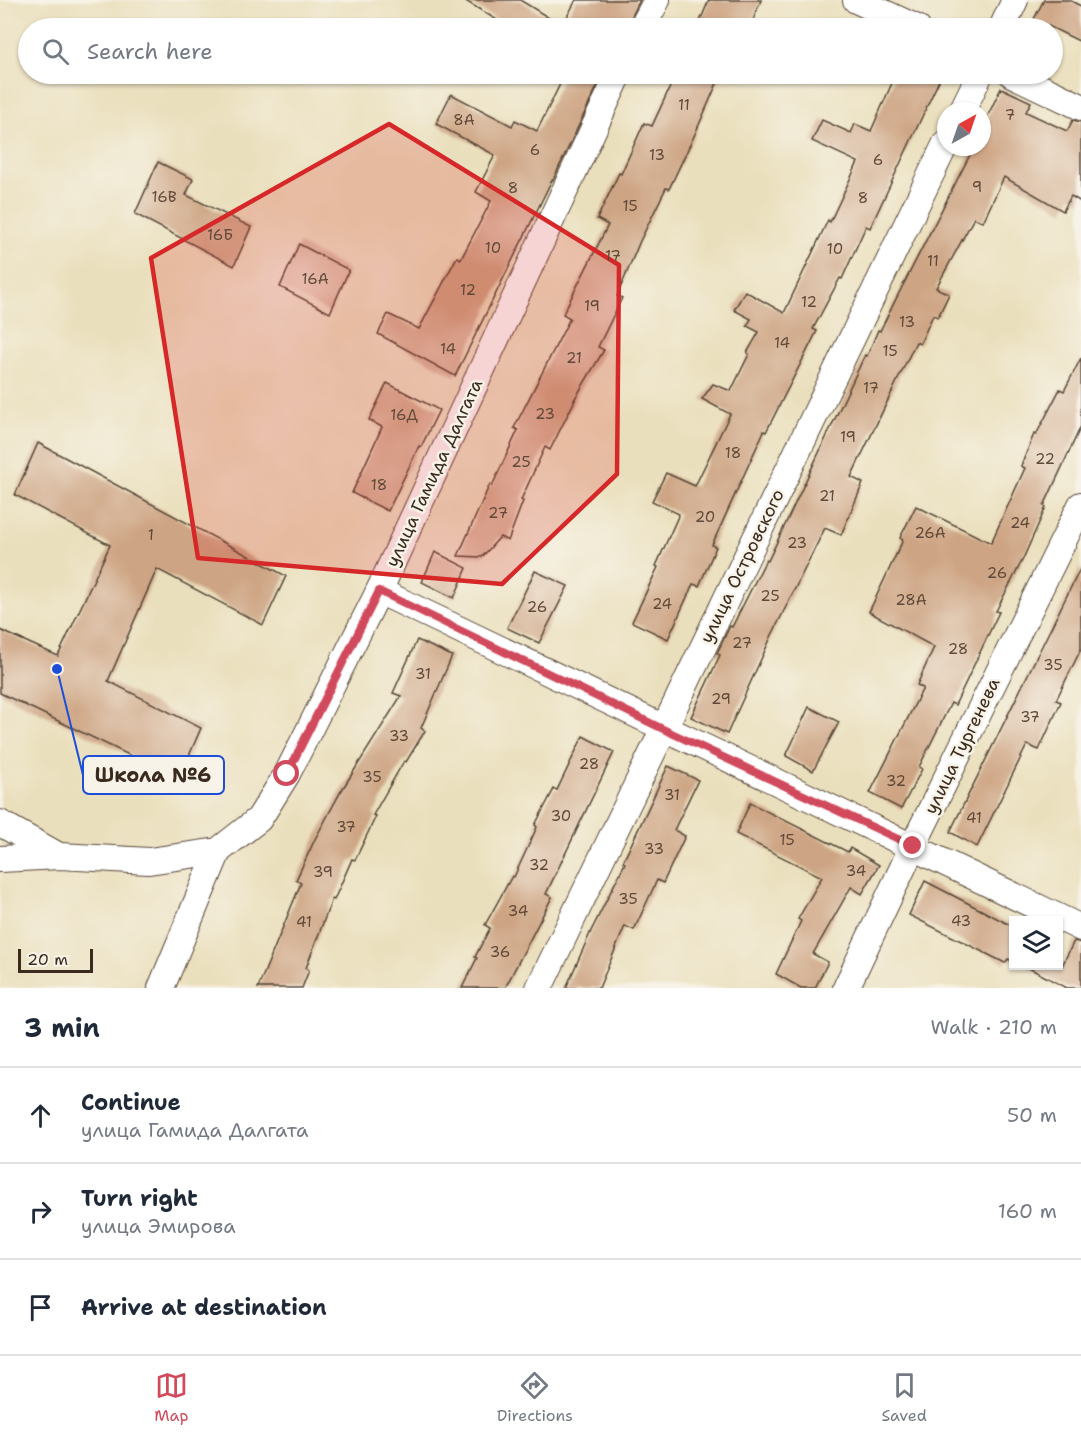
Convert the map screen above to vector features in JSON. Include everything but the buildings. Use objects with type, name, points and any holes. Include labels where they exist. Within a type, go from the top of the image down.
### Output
[{"type":"street","points":[[647,18],[657,0]]},
{"type":"street","points":[[856,0],[895,18]]},
{"type":"street","points":[[1007,18],[1016,0]]},
{"type":"street","name":"улица Гамида Далгата","points":[[161,988],[218,851],[259,819],[287,774],[379,591],[614,84]]},
{"type":"street","points":[[966,102],[975,84]]},
{"type":"street","points":[[1033,84],[1081,107]]},
{"type":"street","name":"улица Островского","points":[[538,988],[940,156]]},
{"type":"street","name":"улица Тургенева","points":[[846,988],[913,846],[1081,505]]},
{"type":"street","points":[[379,591],[1081,928]]},
{"type":"street","points":[[0,824],[60,856]]},
{"type":"street","name":"улица Гамида Далгата","points":[[0,859],[60,856],[149,861],[218,851]]},
{"type":"highlighted area","points":[[389,124],[619,265],[617,474],[502,584],[198,558],[151,258]]},
{"type":"place","name":"Школа №6","points":[[57,669]]},
{"type":"route","points":[[287,774],[379,591],[663,729],[913,846]]}]
